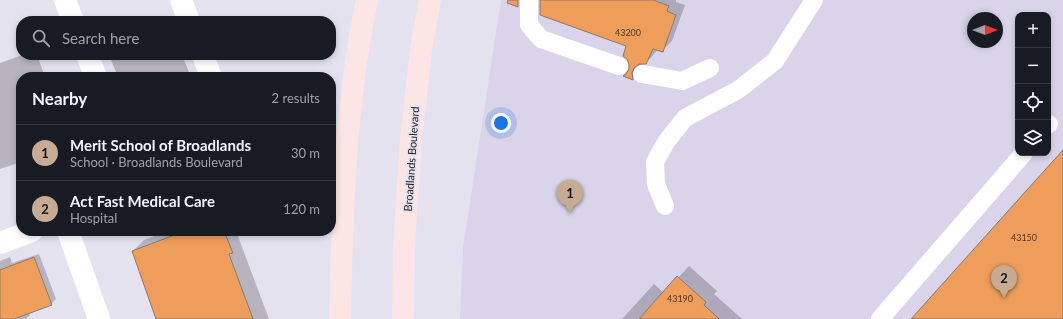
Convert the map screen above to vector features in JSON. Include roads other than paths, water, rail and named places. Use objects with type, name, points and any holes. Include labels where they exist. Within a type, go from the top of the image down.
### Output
[{"type":"main road","points":[[340,319],[344,192],[350,106],[361,28],[367,0]]},
{"type":"main road","name":"Broadlands Boulevard","points":[[404,319],[404,244],[411,141],[421,49],[430,0]]},
{"type":"street","points":[[65,0],[71,16]]},
{"type":"street","points":[[181,0],[187,16]]},
{"type":"street","points":[[89,60],[94,72]]},
{"type":"street","points":[[205,60],[210,72]]},
{"type":"street","points":[[0,243],[19,236]]},
{"type":"street","points":[[70,236],[99,319]]},
{"type":"lane","points":[[530,0],[529,26],[541,39],[619,66]]},
{"type":"lane","points":[[665,206],[656,184],[655,162],[666,142],[685,118],[738,90],[775,61],[814,0]]},
{"type":"lane","points":[[642,74],[682,80],[710,68]]},
{"type":"lane","points":[[880,319],[1021,156]]},
{"type":"place","name":"Merit School of Broadlands","points":[[570,213]]},
{"type":"place","name":"Act Fast Medical Care","points":[[1004,298]]}]
